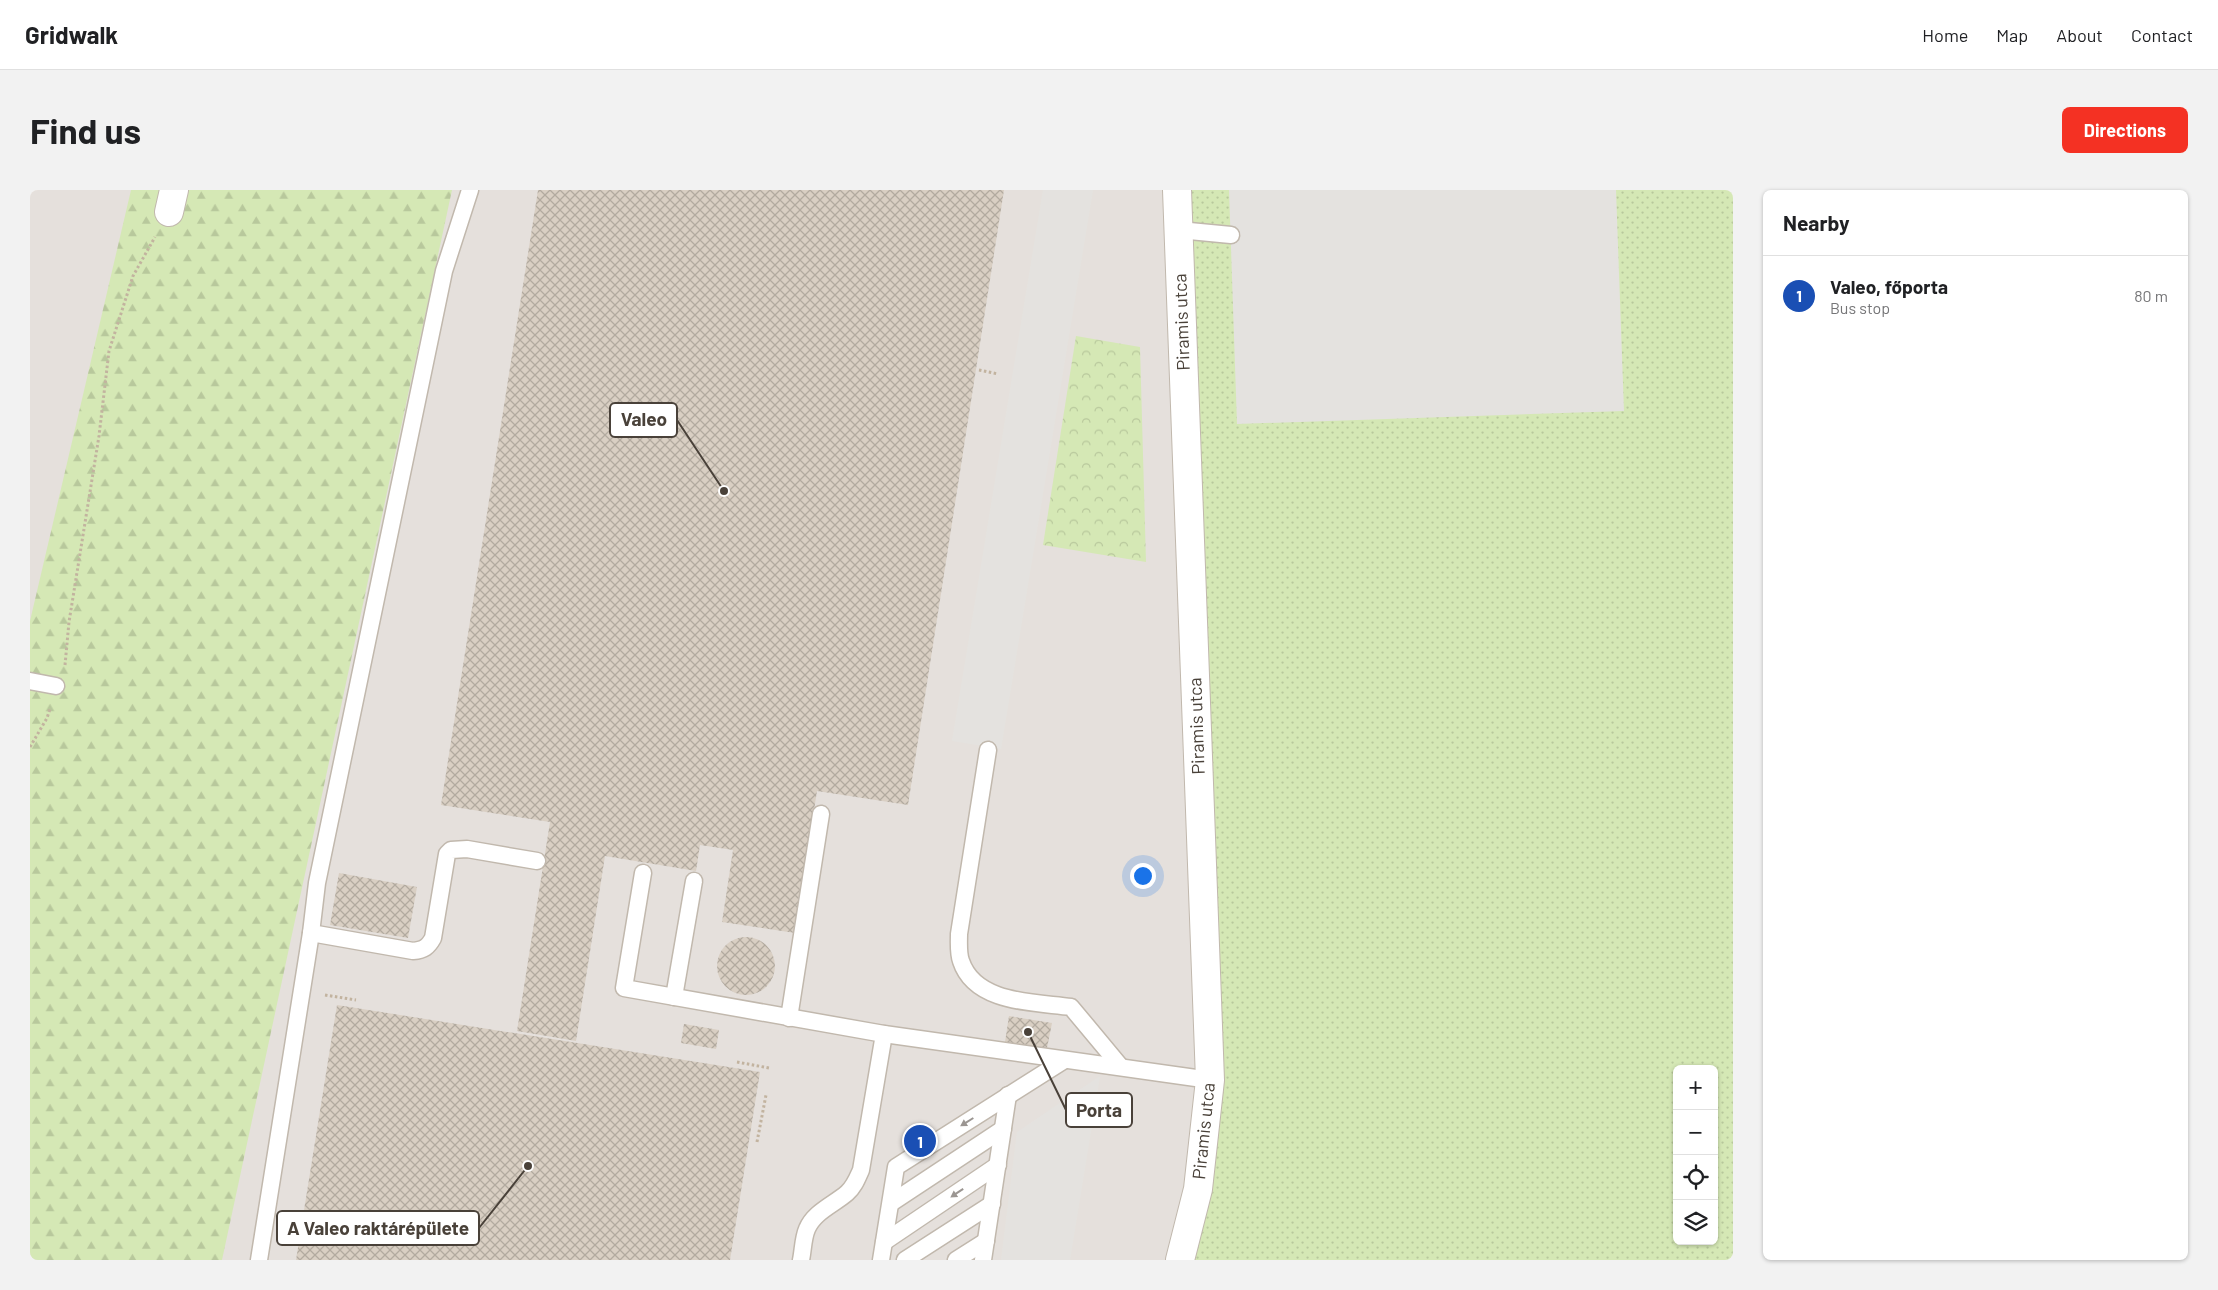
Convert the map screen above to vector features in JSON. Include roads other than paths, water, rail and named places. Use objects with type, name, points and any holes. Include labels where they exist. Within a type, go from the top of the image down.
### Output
[{"type":"street","name":"Piramis utca","points":[[1177,190],[1210,1080],[1198,1189],[1180,1260]]},
{"type":"lane","points":[[260,1260],[311,932],[316,883],[444,272],[470,190]]},
{"type":"lane","points":[[1179,230],[1231,235]]},
{"type":"lane","points":[[30,682],[56,686]]},
{"type":"lane","points":[[988,750],[958,934],[960,960],[968,975],[994,995],[1072,1007],[1121,1067]]},
{"type":"lane","points":[[789,1018],[821,814]]},
{"type":"lane","points":[[311,932],[413,951],[422,950],[428,946],[433,938],[447,854],[451,850],[466,849],[537,861]]},
{"type":"lane","points":[[643,873],[624,988],[884,1034],[1064,1061],[1210,1080]]},
{"type":"lane","points":[[674,997],[694,881]]},
{"type":"lane","points":[[802,1260],[807,1230],[824,1209],[846,1193],[854,1184],[861,1170],[884,1034]]},
{"type":"lane","points":[[881,1260],[896,1167],[1064,1061]]},
{"type":"lane","points":[[983,1260],[1008,1096]]},
{"type":"lane","points":[[890,1203],[1003,1130]]},
{"type":"lane","points":[[884,1242],[998,1165]]},
{"type":"lane","points":[[905,1260],[992,1204]]},
{"type":"lane","points":[[956,1260],[986,1241]]},
{"type":"place","name":"Valeo","points":[[724,491]]},
{"type":"place","name":"Porta","points":[[1028,1032]]},
{"type":"place","name":"Valeo, főporta","points":[[920,1141]]},
{"type":"place","name":"A Valeo raktárépülete","points":[[528,1166]]}]
